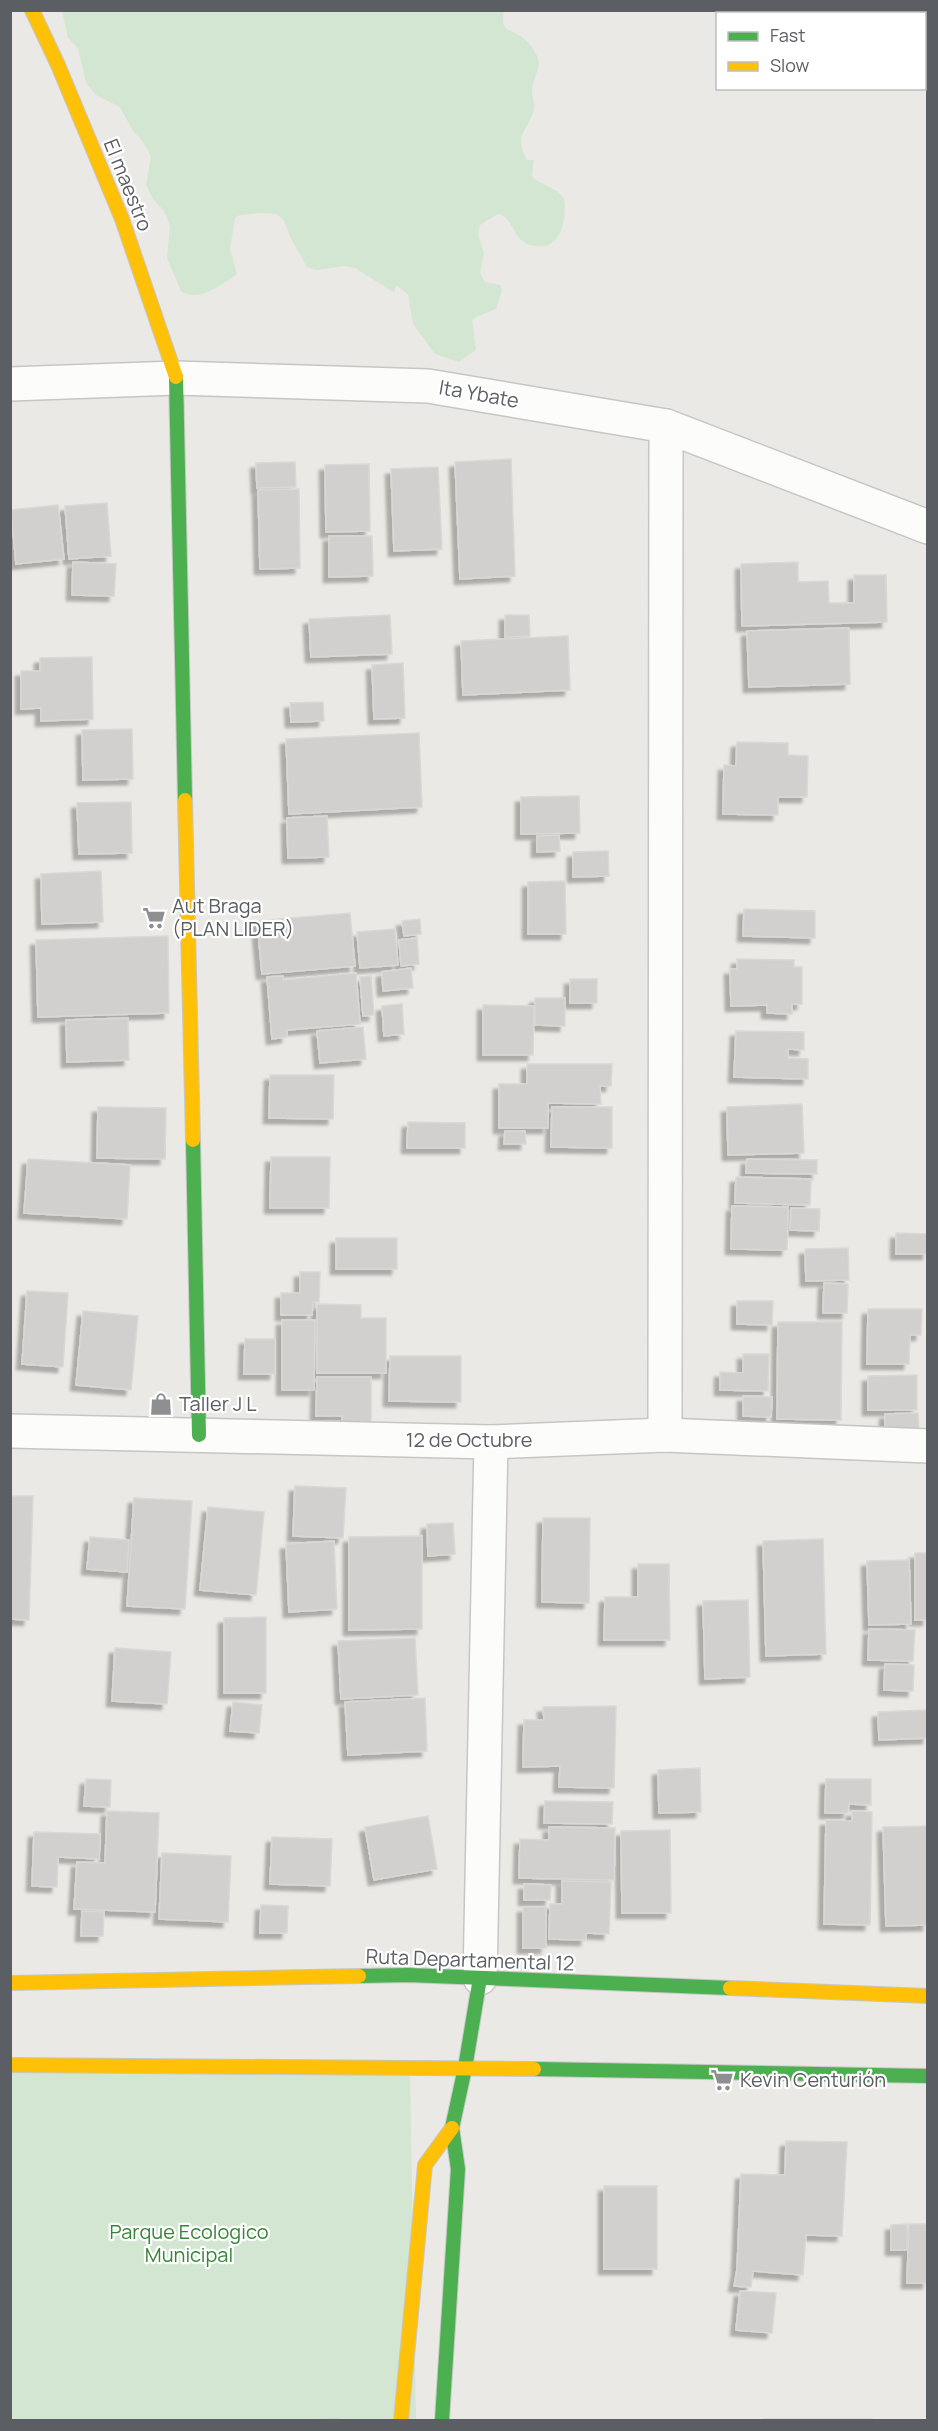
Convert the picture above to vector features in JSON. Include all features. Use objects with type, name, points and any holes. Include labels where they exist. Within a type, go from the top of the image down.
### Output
[{"type":"street","name":"El maestro","points":[[32,10],[58,65],[122,219],[176,378],[199,1435]]},
{"type":"street","name":"Ita Ybate","points":[[10,384],[176,378],[428,386],[666,426],[927,526]]},
{"type":"street","points":[[665,1435],[666,426]]},
{"type":"street","name":"12 de Octubre","points":[[10,1431],[491,1442],[665,1435],[927,1446]]},
{"type":"street","points":[[442,2421],[458,2169],[452,2128],[480,1978],[491,1442]]},
{"type":"street","name":"Ruta Departamental 12","points":[[10,1983],[408,1975],[927,1996]]},
{"type":"street","points":[[10,2065],[465,2068],[927,2076]]},
{"type":"street","points":[[401,2421],[425,2165],[452,2128]]},
{"type":"green space","points":[[62,11],[504,11],[505,26],[528,42],[539,60],[532,87],[534,109],[521,138],[521,144],[527,160],[534,160],[532,175],[534,179],[557,191],[564,198],[565,214],[561,231],[551,243],[535,246],[527,244],[517,236],[504,216],[498,214],[480,225],[478,234],[484,253],[480,273],[485,282],[500,285],[502,290],[496,309],[472,320],[476,350],[459,362],[435,354],[413,324],[408,294],[396,285],[394,292],[355,268],[344,266],[317,270],[307,267],[290,237],[284,220],[276,214],[240,215],[235,218],[230,249],[237,274],[202,294],[188,294],[181,291],[167,258],[170,226],[164,211],[153,199],[146,185],[151,156],[133,131],[120,107],[96,95],[86,83],[78,48],[68,38]]},
{"type":"green space","name":"Parque Ecologico Municipal","points":[[11,2065],[410,2069],[416,2420],[11,2420]]},
{"type":"building","points":[[511,459],[515,576],[460,579],[455,462]]},
{"type":"building","points":[[295,462],[296,487],[257,488],[256,463]]},
{"type":"building","points":[[369,464],[370,531],[326,532],[325,465]]},
{"type":"building","points":[[438,467],[442,549],[394,551],[391,469]]},
{"type":"building","points":[[299,489],[300,568],[260,569],[258,490]]},
{"type":"building","points":[[107,503],[111,556],[69,559],[65,506]]},
{"type":"building","points":[[58,505],[64,559],[16,564],[11,510]]},
{"type":"building","points":[[329,536],[372,536],[373,576],[329,577]]},
{"type":"building","points":[[73,562],[116,564],[114,596],[72,595]]},
{"type":"building","points":[[798,562],[798,582],[828,581],[829,603],[854,603],[854,575],[886,575],[887,622],[742,626],[741,564]]},
{"type":"building","points":[[390,615],[392,654],[311,657],[309,619]]},
{"type":"building","points":[[505,615],[529,615],[530,636],[505,637]]},
{"type":"building","points":[[849,628],[850,684],[749,687],[747,631]]},
{"type":"building","points":[[568,636],[570,690],[463,695],[461,641]]},
{"type":"building","points":[[92,657],[93,719],[41,721],[41,708],[21,709],[21,671],[40,671],[40,658]]},
{"type":"building","points":[[403,663],[405,718],[374,719],[372,665]]},
{"type":"building","points":[[323,702],[324,721],[291,722],[290,703]]},
{"type":"building","points":[[132,729],[133,779],[83,780],[82,730]]},
{"type":"building","points":[[419,733],[422,807],[289,814],[286,739]]},
{"type":"building","points":[[737,742],[788,743],[788,755],[808,756],[807,797],[778,797],[778,815],[723,814],[724,765],[736,766]]},
{"type":"building","points":[[579,796],[580,833],[521,834],[521,797]]},
{"type":"building","points":[[131,802],[132,853],[79,854],[77,803]]},
{"type":"building","points":[[327,816],[329,857],[288,858],[287,818]]},
{"type":"building","points":[[559,835],[560,851],[537,852],[537,836]]},
{"type":"building","points":[[608,851],[609,876],[573,877],[573,852]]},
{"type":"building","points":[[101,871],[103,922],[42,924],[41,874]]},
{"type":"building","points":[[565,881],[566,934],[528,934],[528,882]]},
{"type":"building","points":[[744,909],[815,911],[815,938],[743,936]]},
{"type":"building","points":[[350,913],[355,966],[262,974],[257,921]]},
{"type":"building","points":[[420,919],[421,934],[404,936],[402,921]]},
{"type":"building","points":[[395,929],[398,965],[360,968],[357,932]]},
{"type":"building","points":[[168,936],[169,1013],[38,1017],[36,940]]},
{"type":"building","points":[[417,938],[419,964],[401,966],[399,940]]},
{"type":"building","points":[[737,959],[794,960],[794,967],[802,967],[802,1004],[792,1004],[792,1014],[767,1013],[767,1005],[731,1006],[730,969],[737,969]]},
{"type":"building","points":[[411,968],[413,988],[383,991],[382,972]]},
{"type":"building","points":[[356,973],[360,1024],[287,1030],[287,1037],[272,1039],[267,977],[283,976],[283,980]]},
{"type":"building","points":[[371,976],[374,1015],[363,1016],[360,977]]},
{"type":"building","points":[[570,979],[597,979],[597,1003],[570,1003]]},
{"type":"building","points":[[535,998],[565,998],[565,1026],[535,1025]]},
{"type":"building","points":[[402,1004],[404,1034],[384,1036],[382,1006]]},
{"type":"building","points":[[483,1005],[534,1006],[533,1055],[483,1055]]},
{"type":"building","points":[[128,1018],[129,1060],[67,1062],[66,1020]]},
{"type":"building","points":[[363,1027],[366,1059],[320,1063],[317,1031]]},
{"type":"building","points":[[736,1031],[804,1032],[804,1050],[788,1049],[788,1058],[808,1059],[808,1079],[734,1077]]},
{"type":"building","points":[[527,1064],[612,1064],[611,1086],[600,1086],[601,1104],[548,1103],[548,1128],[499,1128],[499,1084],[527,1084]]},
{"type":"building","points":[[270,1075],[334,1075],[333,1119],[269,1118]]},
{"type":"building","points":[[802,1104],[804,1153],[728,1155],[727,1107]]},
{"type":"building","points":[[98,1107],[166,1108],[165,1159],[97,1158]]},
{"type":"building","points":[[552,1107],[612,1107],[612,1148],[551,1147]]},
{"type":"building","points":[[408,1122],[465,1123],[465,1148],[407,1148]]},
{"type":"building","points":[[505,1131],[525,1131],[526,1144],[504,1144]]},
{"type":"building","points":[[271,1157],[330,1157],[329,1208],[270,1208]]},
{"type":"building","points":[[28,1159],[130,1165],[127,1219],[24,1213]]},
{"type":"building","points":[[747,1159],[817,1160],[817,1174],[746,1173]]},
{"type":"building","points":[[736,1177],[811,1179],[810,1205],[735,1203]]},
{"type":"building","points":[[732,1206],[788,1207],[787,1250],[731,1249]]},
{"type":"building","points":[[791,1208],[820,1209],[819,1231],[790,1230]]},
{"type":"building","points":[[896,1233],[928,1234],[928,1254],[896,1254]]},
{"type":"building","points":[[336,1238],[397,1238],[397,1269],[336,1269]]},
{"type":"building","points":[[848,1248],[849,1280],[806,1281],[805,1249]]},
{"type":"building","points":[[300,1272],[320,1272],[319,1302],[313,1302],[312,1315],[281,1315],[281,1293],[300,1293]]},
{"type":"building","points":[[824,1283],[848,1284],[847,1313],[823,1313]]},
{"type":"building","points":[[27,1291],[68,1293],[63,1367],[22,1364]]},
{"type":"building","points":[[737,1301],[773,1301],[772,1325],[737,1324]]},
{"type":"building","points":[[317,1304],[361,1305],[361,1318],[386,1318],[386,1373],[317,1373]]},
{"type":"building","points":[[868,1309],[922,1309],[921,1335],[910,1335],[909,1364],[867,1364]]},
{"type":"building","points":[[83,1311],[138,1316],[131,1390],[76,1385]]},
{"type":"building","points":[[282,1320],[315,1320],[314,1390],[282,1390]]},
{"type":"building","points":[[778,1322],[842,1322],[841,1420],[777,1419]]},
{"type":"building","points":[[245,1339],[275,1339],[275,1374],[244,1374]]},
{"type":"building","points":[[743,1354],[769,1354],[768,1391],[720,1390],[720,1372],[743,1373]]},
{"type":"building","points":[[390,1356],[461,1356],[461,1402],[389,1401]]},
{"type":"building","points":[[917,1375],[917,1410],[868,1410],[868,1376]]},
{"type":"building","points":[[317,1377],[371,1377],[371,1433],[319,1433],[318,1421],[342,1421],[342,1416],[316,1416]]},
{"type":"building","points":[[743,1396],[772,1397],[771,1417],[743,1416]]},
{"type":"building","points":[[918,1413],[919,1434],[885,1434],[885,1414]]},
{"type":"building","points":[[295,1486],[346,1488],[343,1538],[293,1536]]},
{"type":"building","points":[[10,1496],[33,1496],[29,1620],[10,1619]]},
{"type":"building","points":[[134,1498],[192,1501],[185,1609],[127,1606]]},
{"type":"building","points":[[208,1507],[264,1512],[256,1595],[200,1590]]},
{"type":"building","points":[[543,1518],[590,1518],[589,1603],[542,1602]]},
{"type":"building","points":[[453,1523],[455,1554],[428,1556],[427,1524]]},
{"type":"building","points":[[422,1536],[422,1629],[349,1630],[349,1537]]},
{"type":"building","points":[[90,1537],[129,1540],[127,1572],[87,1569]]},
{"type":"building","points":[[823,1539],[826,1654],[766,1656],[763,1541]]},
{"type":"building","points":[[334,1541],[337,1609],[289,1612],[286,1544]]},
{"type":"building","points":[[915,1553],[928,1553],[928,1620],[915,1620]]},
{"type":"building","points":[[909,1560],[911,1624],[869,1625],[867,1561]]},
{"type":"building","points":[[638,1564],[669,1564],[670,1640],[604,1640],[605,1597],[638,1597]]},
{"type":"building","points":[[748,1600],[750,1677],[705,1679],[703,1601]]},
{"type":"building","points":[[266,1617],[266,1693],[224,1693],[224,1618]]},
{"type":"building","points":[[869,1629],[915,1630],[913,1661],[868,1660]]},
{"type":"building","points":[[415,1638],[418,1695],[341,1699],[338,1641]]},
{"type":"building","points":[[115,1648],[171,1652],[167,1704],[112,1701]]},
{"type":"building","points":[[885,1664],[914,1665],[913,1691],[884,1690]]},
{"type":"building","points":[[425,1698],[427,1751],[348,1755],[345,1702]]},
{"type":"building","points":[[233,1702],[262,1705],[259,1733],[230,1731]]},
{"type":"building","points":[[616,1706],[614,1788],[559,1787],[560,1766],[523,1767],[524,1720],[544,1720],[543,1707]]},
{"type":"building","points":[[928,1710],[928,1738],[879,1740],[878,1712]]},
{"type":"building","points":[[700,1768],[701,1812],[659,1813],[658,1770]]},
{"type":"building","points":[[86,1779],[111,1780],[110,1807],[84,1806]]},
{"type":"building","points":[[826,1779],[871,1779],[871,1805],[849,1804],[848,1813],[825,1813]]},
{"type":"building","points":[[545,1801],[613,1802],[612,1824],[544,1823]]},
{"type":"building","points":[[107,1811],[159,1813],[155,1912],[74,1909],[77,1862],[105,1863]]},
{"type":"building","points":[[852,1811],[872,1812],[870,1925],[824,1924],[826,1820],[852,1821]]},
{"type":"building","points":[[428,1816],[437,1869],[374,1880],[365,1827]]},
{"type":"building","points":[[928,1826],[928,1925],[886,1926],[883,1827]]},
{"type":"building","points":[[549,1827],[615,1828],[614,1880],[519,1878],[520,1839],[549,1840]]},
{"type":"building","points":[[670,1830],[671,1913],[622,1913],[621,1831]]},
{"type":"building","points":[[34,1832],[100,1834],[99,1859],[58,1857],[57,1887],[32,1886]]},
{"type":"building","points":[[272,1837],[332,1839],[330,1886],[270,1884]]},
{"type":"building","points":[[162,1853],[231,1856],[228,1922],[159,1919]]},
{"type":"building","points":[[562,1881],[611,1882],[609,1934],[586,1933],[586,1940],[549,1939],[550,1904],[562,1904]]},
{"type":"building","points":[[524,1884],[551,1885],[550,1900],[524,1900]]},
{"type":"building","points":[[261,1905],[288,1906],[287,1933],[260,1933]]},
{"type":"building","points":[[523,1907],[546,1907],[546,1948],[523,1948]]},
{"type":"building","points":[[82,1911],[104,1912],[103,1936],[81,1936]]},
{"type":"building","points":[[786,2141],[847,2142],[842,2236],[806,2235],[803,2275],[753,2271],[751,2287],[734,2286],[737,2270],[741,2174],[785,2175]]},
{"type":"building","points":[[604,2186],[657,2186],[657,2269],[604,2269]]},
{"type":"building","points":[[907,2224],[907,2250],[891,2250],[891,2225]]},
{"type":"building","points":[[909,2224],[928,2224],[928,2283],[907,2283]]},
{"type":"building","points":[[740,2291],[776,2293],[772,2333],[736,2330]]},
{"type":"building","points":[[339,2418],[339,2420],[305,2420]]},
{"type":"building","points":[[872,2419],[872,2420],[764,2420]]},
{"type":"traffic: fast","points":[[176,377],[185,800]]},
{"type":"traffic: fast","points":[[193,1140],[199,1435]]},
{"type":"traffic: fast","points":[[359,1976],[408,1975],[730,1988]]},
{"type":"traffic: fast","points":[[442,2420],[458,2169],[452,2128],[480,1978]]},
{"type":"traffic: fast","points":[[534,2069],[928,2076]]},
{"type":"traffic: slow","points":[[32,10],[58,65],[122,219],[176,377]]},
{"type":"traffic: slow","points":[[185,800],[193,1140]]},
{"type":"traffic: slow","points":[[10,1983],[359,1976]]},
{"type":"traffic: slow","points":[[730,1988],[928,1996]]},
{"type":"traffic: slow","points":[[10,2065],[534,2069]]},
{"type":"traffic: slow","points":[[401,2420],[425,2165],[452,2128]]},
{"type":"place","name":"Aut Braga (PLAN LIDER)","points":[[154,918]]},
{"type":"place","name":"Taller J L","points":[[161,1404]]},
{"type":"place","name":"Kevin Centurión","points":[[722,2080]]}]
